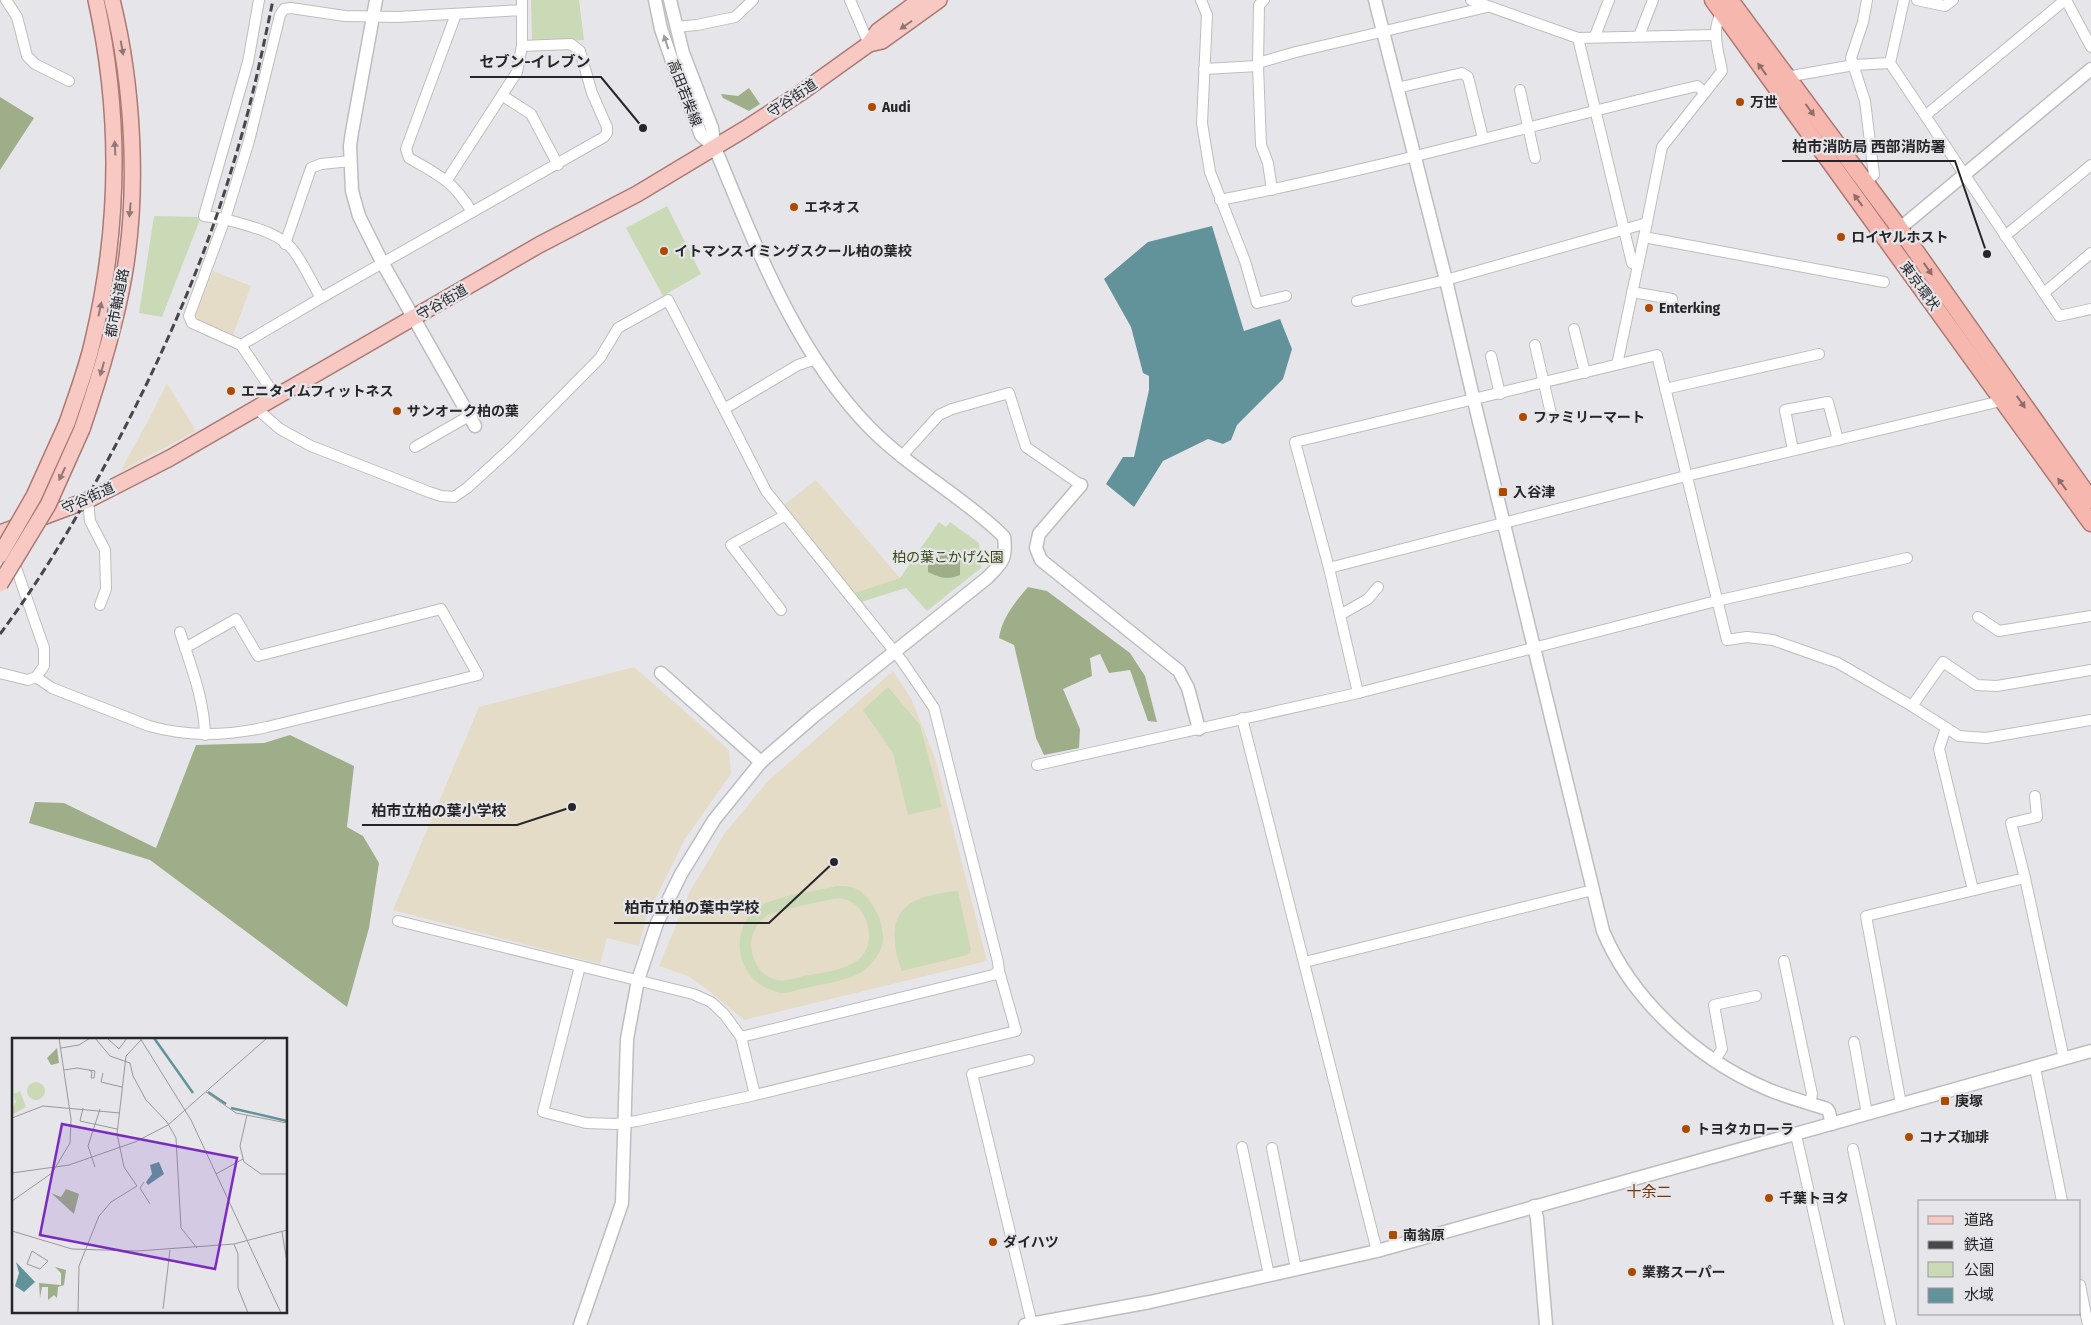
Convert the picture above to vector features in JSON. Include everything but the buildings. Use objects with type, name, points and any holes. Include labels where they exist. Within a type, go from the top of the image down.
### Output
[{"type":"highway","name":"東京環状","points":[[1722,4],[1786,78],[1900,229],[2091,500]]},
{"type":"highway","name":"東京環状","points":[[1722,4],[1886,239],[2091,524]]},
{"type":"main road","name":"都市軸道路","points":[[0,555],[34,496],[67,423],[96,326],[107,273],[114,197],[113,114],[108,68],[96,0]]},
{"type":"main road","name":"都市軸道路","points":[[0,584],[48,505],[82,429],[100,378],[118,308],[124,273],[131,200],[130,122],[127,86],[112,0]]},
{"type":"main road","name":"守谷街道","points":[[2,532],[88,500],[170,458],[581,222],[637,194],[716,148],[802,92],[870,44],[878,31],[920,0]]},
{"type":"main road","name":"守谷街道","points":[[870,44],[882,42],[939,0]]},
{"type":"street","points":[[6,0],[17,16],[27,56],[35,64],[69,81]]},
{"type":"street","points":[[259,0],[248,62],[204,216],[225,219],[266,232],[285,244],[293,250],[321,298]]},
{"type":"street","points":[[376,0],[352,132],[350,161],[352,191],[359,216],[383,264],[472,421]]},
{"type":"street","name":"高田若柴線","points":[[655,0],[672,61],[701,135],[716,148]]},
{"type":"street","name":"高田若柴線","points":[[670,0],[683,54],[712,128],[716,148]]},
{"type":"street","points":[[676,27],[736,17],[753,0]]},
{"type":"street","points":[[850,0],[870,44]]},
{"type":"street","points":[[1201,0],[1207,15],[1202,123],[1210,172],[1245,261],[1258,303],[1286,296]]},
{"type":"street","points":[[1264,0],[1260,5],[1258,64],[1261,145],[1268,163],[1272,190]]},
{"type":"street","points":[[1375,0],[1446,280],[1603,931],[1610,948],[1631,981],[1668,1022],[1690,1042],[1715,1060],[1764,1088],[1827,1109],[1832,1124]]},
{"type":"street","points":[[1471,0],[1578,38],[1596,36],[1716,35]]},
{"type":"street","points":[[1596,36],[1609,0]]},
{"type":"street","points":[[1639,36],[1653,0]]},
{"type":"street","points":[[1864,182],[1874,175],[1864,100],[1851,58],[1868,0]]},
{"type":"street","points":[[1904,0],[1890,62],[2059,316],[2091,309]]},
{"type":"street","points":[[1917,0],[1945,6],[1953,0]]},
{"type":"street","points":[[1926,116],[2065,0],[2091,47]]},
{"type":"street","points":[[1619,364],[1618,360],[1648,223],[1662,147],[1722,71],[1716,35],[1722,4]]},
{"type":"street","points":[[276,397],[241,344],[192,323],[189,316],[225,219],[250,141],[280,15],[284,9],[291,8],[345,16],[422,17],[522,5],[522,46],[517,72],[447,180]]},
{"type":"street","points":[[1204,69],[1258,64],[1383,31],[1487,7]]},
{"type":"street","points":[[456,14],[406,149],[409,158],[447,180],[462,196],[472,212]]},
{"type":"street","points":[[1578,38],[1597,110],[1632,263],[1638,266]]},
{"type":"street","points":[[241,344],[608,134],[607,127],[592,92],[580,51],[571,44],[522,46]]},
{"type":"street","points":[[1786,78],[1854,65],[1890,62]]},
{"type":"street","points":[[1886,239],[1966,175],[2091,69]]},
{"type":"street","points":[[1397,88],[1462,73],[1468,77],[1483,138]]},
{"type":"street","points":[[1220,200],[1414,157],[1483,138],[1697,86],[1705,92]]},
{"type":"street","points":[[1520,90],[1535,158]]},
{"type":"street","points":[[503,96],[530,114],[558,164]]},
{"type":"street","points":[[580,1325],[622,1203],[628,1039],[638,980],[657,923],[681,874],[714,820],[762,762],[790,736],[987,578],[1001,564],[1005,557],[1004,537],[991,524],[901,456],[847,402],[816,358],[787,310],[716,148]]},
{"type":"street","points":[[285,244],[311,168],[321,164],[350,161]]},
{"type":"street","points":[[2006,236],[2091,165]]},
{"type":"street","points":[[1357,301],[1446,280],[1648,223]]},
{"type":"street","points":[[1644,238],[1884,282]]},
{"type":"street","points":[[2044,293],[2091,253]]},
{"type":"street","points":[[1632,292],[1672,300]]},
{"type":"street","points":[[256,408],[280,430],[311,446],[429,492],[441,496],[454,497],[467,488],[511,448],[600,358],[618,328],[668,300],[766,491],[894,652],[934,708],[999,971],[1016,1031],[755,1095],[615,1124],[586,1123],[543,1112],[580,966]]},
{"type":"street","points":[[1574,328],[1585,373]]},
{"type":"street","points":[[1535,346],[1552,418]]},
{"type":"street","points":[[1665,389],[1819,354]]},
{"type":"street","points":[[1358,693],[1329,568],[1295,442],[1474,401],[1657,355],[1727,640],[1748,637],[1773,640],[1838,663],[1959,736],[1986,738],[2091,720]]},
{"type":"street","points":[[1491,356],[1500,394]]},
{"type":"street","points":[[724,409],[798,366],[816,358]]},
{"type":"street","points":[[901,456],[939,415],[952,409],[1008,393],[1026,447],[1081,485],[1039,534],[1036,548],[1041,560],[1178,670],[1188,688],[1199,729]]},
{"type":"street","points":[[1329,568],[1686,476],[2001,401]]},
{"type":"street","points":[[1793,450],[1785,410],[1828,402],[1838,440]]},
{"type":"street","points":[[415,448],[472,421],[481,409]]},
{"type":"street","points":[[88,500],[90,521],[105,550],[106,589],[100,605]]},
{"type":"street","points":[[781,610],[731,545],[784,516]]},
{"type":"street","points":[[0,673],[28,680],[36,677],[44,666],[44,648],[2,532]]},
{"type":"street","points":[[1037,765],[1358,693],[1716,601],[1907,558]]},
{"type":"street","points":[[1340,614],[1362,603],[1378,587]]},
{"type":"street","points":[[36,677],[52,688],[148,726],[205,735],[248,731],[478,675],[441,609],[258,656],[236,619],[185,648]]},
{"type":"street","points":[[1978,618],[1998,631],[2091,616]]},
{"type":"street","points":[[180,632],[202,699],[205,735]]},
{"type":"street","points":[[1912,706],[1943,662],[1977,685],[1997,686],[2091,670]]},
{"type":"street","points":[[662,673],[762,762]]},
{"type":"street","points":[[1242,718],[1377,1251]]},
{"type":"street","points":[[1946,728],[1939,749],[1973,890]]},
{"type":"street","points":[[2036,796],[2037,817],[2011,822],[2064,1059]]},
{"type":"street","points":[[1901,1104],[1866,916],[2024,878]]},
{"type":"street","points":[[1305,962],[1593,890]]},
{"type":"street","points":[[398,921],[693,994],[711,1002],[724,1014],[741,1037],[755,1095]]},
{"type":"street","points":[[1784,961],[1812,1094],[1810,1104]]},
{"type":"street","points":[[741,1037],[993,975],[999,971]]},
{"type":"street","points":[[1715,1060],[1722,1049],[1714,1005],[1756,996]]},
{"type":"street","points":[[1854,1042],[1867,1114]]},
{"type":"street","points":[[1029,1060],[972,1074],[1029,1324],[1150,1302],[1377,1251],[2091,1052]]},
{"type":"street","points":[[2035,1068],[2062,1200]]},
{"type":"street","points":[[1796,1135],[1839,1325]]},
{"type":"street","points":[[1242,1147],[1269,1275]]},
{"type":"street","points":[[1272,1148],[1296,1269]]},
{"type":"street","points":[[1853,1149],[1891,1325]]},
{"type":"street","points":[[1534,1206],[1538,1227],[1546,1325]]},
{"type":"street","points":[[2081,1290],[2088,1325]]},
{"type":"shaded area","points":[[213,271],[251,286],[233,335],[197,319],[195,314]]},
{"type":"shaded area","points":[[167,383],[196,431],[120,472],[149,419]]},
{"type":"shaded area","points":[[816,480],[900,578],[854,593],[784,505]]},
{"type":"shaded area","points":[[634,667],[729,750],[731,774],[685,839],[646,918],[639,946],[607,938],[600,964],[393,910],[479,707]]},
{"type":"shaded area","points":[[893,671],[912,700],[935,758],[987,961],[744,1020],[688,976],[659,966],[690,891],[725,833],[768,781]]},
{"type":"green space","points":[[531,0],[579,0],[584,40],[536,43],[532,40]]},
{"type":"green space","points":[[749,88],[760,104],[749,111],[723,98],[721,94],[738,96]]},
{"type":"green space","points":[[0,97],[34,118],[0,170]]},
{"type":"green space","name":"イトマンスイミングスクール柏の葉校","points":[[667,206],[701,274],[663,296],[626,228]]},
{"type":"green space","points":[[154,216],[201,217],[162,317],[139,313]]},
{"type":"green space","name":"柏の葉こかげ公園","points":[[939,522],[946,527],[950,522],[979,543],[981,568],[927,611],[906,588],[861,602],[854,593],[900,578]]},
{"type":"green space","points":[[946,552],[960,559],[960,575],[944,578],[928,572],[928,559],[932,553]]},
{"type":"green space","points":[[1028,587],[1047,591],[1130,653],[1145,676],[1157,722],[1148,721],[1130,670],[1109,673],[1100,654],[1090,658],[1092,676],[1063,689],[1080,729],[1079,748],[1044,755],[1036,738],[1014,645],[999,638],[1006,617]]},
{"type":"green space","points":[[888,687],[920,725],[942,807],[908,815],[893,753],[863,710]]},
{"type":"green space","points":[[290,735],[354,766],[347,827],[363,836],[379,863],[369,928],[347,1007],[150,860],[29,823],[35,802],[64,803],[156,848],[196,745],[264,743]]},
{"type":"green space","points":[[837,886],[852,887],[859,891],[870,902],[879,917],[883,933],[883,944],[872,963],[852,977],[783,993],[760,985],[751,977],[741,955],[741,931],[746,920],[754,910],[770,901]],"holes":[[[833,899],[844,899],[853,903],[865,917],[868,926],[868,945],[858,960],[839,969],[790,980],[777,980],[760,970],[752,952],[754,932],[758,923],[770,914]]]},
{"type":"green space","points":[[958,891],[971,950],[967,955],[902,971],[895,945],[895,927],[899,916],[905,908],[923,897]]},
{"type":"water","points":[[1212,226],[1244,331],[1280,319],[1292,349],[1283,379],[1237,425],[1231,440],[1223,444],[1208,439],[1163,461],[1134,507],[1106,484],[1123,457],[1134,457],[1149,390],[1149,376],[1143,373],[1131,327],[1104,279],[1148,242]]},
{"type":"railway","points":[[0,634],[45,569],[111,454],[147,383],[196,272],[241,138],[273,0]]},
{"type":"place","name":"万世","points":[[1740,102]]},
{"type":"place","name":"Audi","points":[[872,107]]},
{"type":"place","name":"セブン-イレブン","points":[[643,128]]},
{"type":"place","name":"エネオス","points":[[794,207]]},
{"type":"place","name":"ロイヤルホスト","points":[[1841,237]]},
{"type":"place","name":"イトマンスイミングスクール柏の葉校","points":[[664,251]]},
{"type":"place","name":"柏市消防局 西部消防署","points":[[1987,254]]},
{"type":"place","name":"Enterking","points":[[1649,308]]},
{"type":"place","name":"エニタイムフィットネス","points":[[231,391]]},
{"type":"place","name":"サンオーク柏の葉","points":[[397,411]]},
{"type":"place","name":"ファミリーマート","points":[[1523,417]]},
{"type":"place","name":"入谷津","points":[[1503,492]]},
{"type":"place","name":"柏市立柏の葉小学校","points":[[572,807]]},
{"type":"place","name":"柏市立柏の葉中学校","points":[[834,862]]},
{"type":"place","name":"庚塚","points":[[1945,1101]]},
{"type":"place","name":"トヨタカローラ","points":[[1686,1129]]},
{"type":"place","name":"コナズ珈琲","points":[[1909,1137]]},
{"type":"place","name":"千葉トヨタ","points":[[1769,1198]]},
{"type":"place","name":"南翁原","points":[[1393,1235]]},
{"type":"place","name":"ダイハツ","points":[[993,1242]]},
{"type":"place","name":"業務スーパー","points":[[1632,1272]]},
{"type":"district","name":"十余二","points":[[1649,1192]]}]
